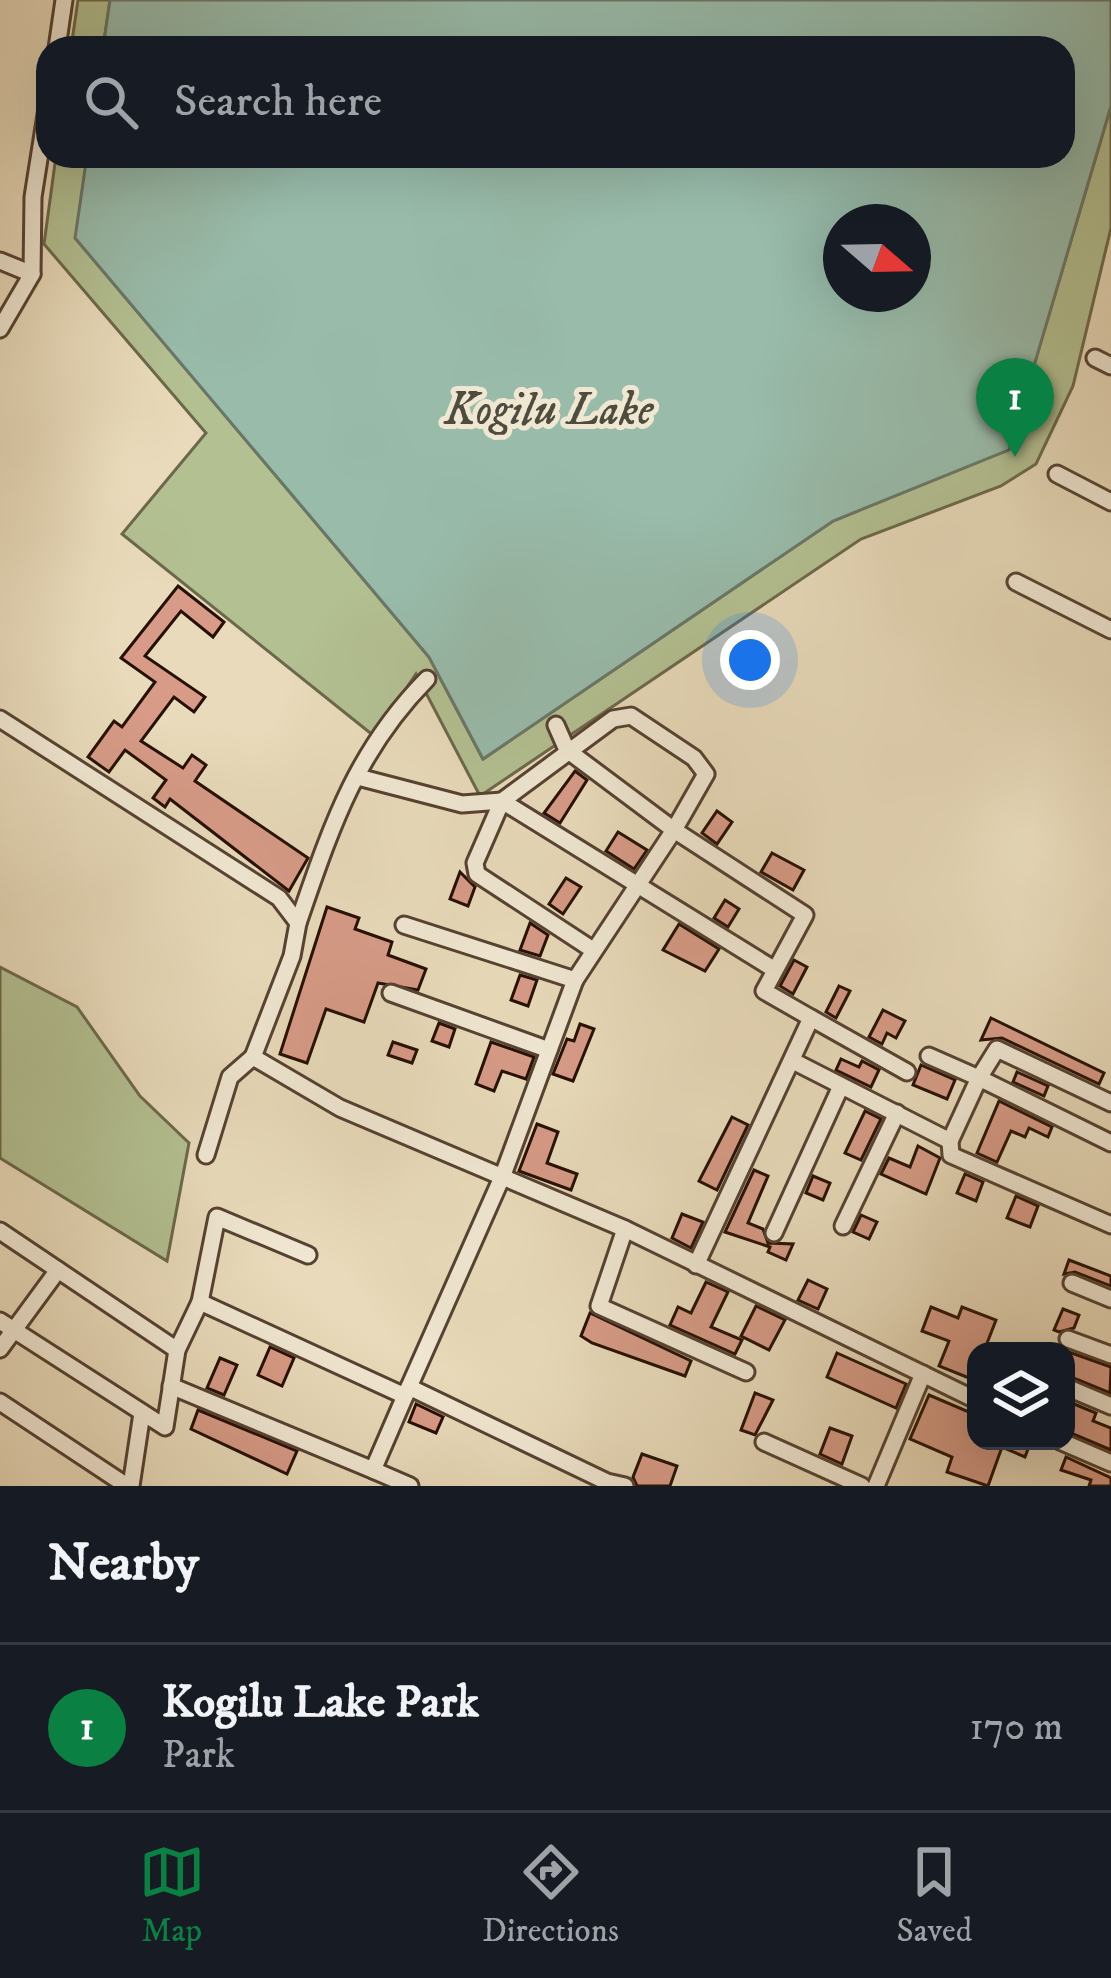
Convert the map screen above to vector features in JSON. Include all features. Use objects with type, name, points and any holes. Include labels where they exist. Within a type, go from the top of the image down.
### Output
[{"type":"street","points":[[59,36],[64,0]]},
{"type":"street","points":[[0,329],[32,274],[38,168]]},
{"type":"street","points":[[0,261],[32,274]]},
{"type":"street","points":[[1095,358],[1111,366]]},
{"type":"street","points":[[1057,474],[1111,502]]},
{"type":"street","points":[[1016,582],[1111,630]]},
{"type":"street","points":[[206,1155],[230,1077],[253,1057],[292,956],[298,923],[350,779],[393,713],[428,679]]},
{"type":"street","points":[[374,1470],[503,1175],[575,980],[706,774],[694,758],[631,716],[613,718],[502,801],[475,863],[477,874],[593,950]]},
{"type":"street","points":[[0,719],[279,898],[298,923]]},
{"type":"street","points":[[556,725],[567,750],[674,830],[805,915],[764,991],[907,1072]]},
{"type":"street","points":[[358,777],[462,804],[502,801],[775,970]]},
{"type":"street","points":[[404,925],[575,980]]},
{"type":"street","points":[[391,993],[549,1050]]},
{"type":"street","points":[[695,1265],[812,1018]]},
{"type":"street","points":[[1111,1103],[997,1049],[950,1141],[951,1155],[1111,1226]]},
{"type":"street","points":[[928,1056],[1111,1143]]},
{"type":"street","points":[[253,1057],[340,1108],[625,1229],[967,1396]]},
{"type":"street","points":[[793,1061],[950,1141]]},
{"type":"street","points":[[774,1233],[842,1086]]},
{"type":"street","points":[[843,1226],[897,1113]]},
{"type":"street","points":[[6,1325],[165,1427],[177,1350],[200,1302],[217,1217],[308,1255]]},
{"type":"street","points":[[625,1229],[599,1306],[746,1372]]},
{"type":"street","points":[[0,1232],[177,1350]]},
{"type":"street","points":[[0,1349],[6,1325],[58,1270]]},
{"type":"street","points":[[1072,1283],[1111,1299]]},
{"type":"street","points":[[200,1302],[606,1484],[625,1486]]},
{"type":"street","points":[[1068,1339],[1111,1355]]},
{"type":"street","points":[[876,1486],[923,1375]]},
{"type":"street","points":[[171,1385],[410,1486]]},
{"type":"street","points":[[1075,1391],[1111,1406]]},
{"type":"street","points":[[0,1402],[129,1486],[142,1414]]},
{"type":"street","points":[[764,1442],[862,1486]]},
{"type":"street","points":[[1075,1447],[1111,1462]]},
{"type":"shaded area","points":[[78,0],[110,0],[105,36],[73,36]]},
{"type":"shaded area","points":[[1111,106],[1111,228],[1073,386],[1036,464],[1001,486],[861,539],[480,796],[416,674],[374,736],[122,534],[206,433],[44,244],[54,168],[85,168],[76,239],[429,657],[483,759],[833,521],[1009,449]]},
{"type":"shaded area","points":[[0,967],[77,1007],[140,1096],[189,1143],[167,1261],[0,1158]]},
{"type":"water","name":"Kogilu Lake","points":[[110,0],[1111,0],[1111,106],[1009,450],[833,521],[483,759],[429,657],[75,238],[85,168],[1075,168],[1075,36],[105,36]]},
{"type":"building","points":[[178,586],[224,622],[213,637],[181,611],[145,656],[205,697],[194,712],[174,697],[141,741],[183,768],[192,755],[206,765],[195,781],[308,858],[289,891],[170,799],[165,807],[153,798],[166,780],[125,750],[109,772],[88,757],[114,721],[122,727],[155,682],[121,658]]},
{"type":"building","points":[[575,771],[587,780],[560,823],[544,813]]},
{"type":"building","points":[[717,811],[732,822],[717,844],[702,833]]},
{"type":"building","points":[[618,832],[647,850],[634,869],[606,851]]},
{"type":"building","points":[[772,853],[804,870],[793,890],[761,872]]},
{"type":"building","points":[[460,872],[475,887],[468,906],[450,899]]},
{"type":"building","points":[[566,878],[581,887],[563,914],[549,904]]},
{"type":"building","points":[[725,900],[739,909],[728,927],[714,918]]},
{"type":"building","points":[[327,907],[359,918],[355,929],[392,942],[388,955],[426,969],[418,990],[378,983],[364,1022],[326,1009],[307,1063],[280,1054]]},
{"type":"building","points":[[530,923],[548,935],[540,956],[520,950]]},
{"type":"building","points":[[679,924],[719,949],[705,971],[663,950]]},
{"type":"building","points":[[794,960],[807,967],[793,994],[780,986]]},
{"type":"building","points":[[520,975],[537,980],[528,1006],[511,1000]]},
{"type":"building","points":[[839,986],[850,991],[836,1018],[826,1012]]},
{"type":"building","points":[[883,1010],[905,1021],[896,1038],[887,1033],[882,1044],[869,1037]]},
{"type":"building","points":[[991,1018],[1104,1073],[1099,1084],[1002,1038],[981,1040]]},
{"type":"building","points":[[439,1023],[455,1029],[449,1047],[432,1041]]},
{"type":"building","points":[[580,1024],[594,1029],[573,1081],[553,1074],[567,1039],[574,1041]]},
{"type":"building","points":[[393,1042],[417,1050],[412,1063],[388,1055]]},
{"type":"building","points":[[491,1042],[534,1057],[526,1079],[502,1071],[494,1091],[476,1084]]},
{"type":"building","points":[[841,1059],[859,1067],[862,1061],[879,1070],[871,1087],[836,1070]]},
{"type":"building","points":[[921,1065],[955,1080],[947,1099],[913,1085]]},
{"type":"building","points":[[1017,1072],[1048,1086],[1044,1096],[1013,1082]]},
{"type":"building","points":[[999,1101],[1052,1127],[1048,1137],[1029,1128],[1025,1137],[1011,1131],[997,1162],[977,1153]]},
{"type":"building","points":[[865,1111],[881,1119],[861,1160],[845,1153]]},
{"type":"building","points":[[732,1117],[748,1125],[717,1190],[699,1181]]},
{"type":"building","points":[[537,1124],[558,1132],[547,1163],[577,1174],[571,1190],[519,1171]]},
{"type":"building","points":[[918,1146],[940,1158],[926,1194],[881,1174],[889,1158],[910,1167]]},
{"type":"building","points":[[754,1170],[768,1176],[748,1223],[763,1229],[768,1243],[793,1244],[786,1260],[768,1252],[770,1247],[725,1232]]},
{"type":"building","points":[[965,1174],[983,1182],[976,1201],[957,1193]]},
{"type":"building","points":[[813,1176],[830,1183],[823,1200],[806,1193]]},
{"type":"building","points":[[1016,1196],[1038,1206],[1030,1227],[1007,1218]]},
{"type":"building","points":[[682,1214],[703,1222],[691,1248],[672,1238]]},
{"type":"building","points":[[861,1215],[877,1222],[869,1239],[853,1232]]},
{"type":"building","points":[[1069,1260],[1111,1276],[1111,1286],[1075,1272],[1064,1274]]},
{"type":"building","points":[[808,1280],[827,1289],[818,1309],[798,1300]]},
{"type":"building","points":[[706,1282],[728,1292],[711,1327],[742,1340],[735,1354],[670,1325],[678,1307],[691,1313]]},
{"type":"building","points":[[756,1306],[785,1320],[769,1350],[741,1336]]},
{"type":"building","points":[[931,1307],[958,1318],[962,1307],[996,1320],[987,1342],[967,1342],[967,1377],[939,1366],[949,1341],[922,1331]]},
{"type":"building","points":[[1063,1309],[1079,1315],[1074,1328],[1059,1332],[1054,1330]]},
{"type":"building","points":[[590,1313],[691,1361],[685,1376],[581,1336]]},
{"type":"building","points":[[270,1347],[294,1358],[282,1386],[258,1375]]},
{"type":"building","points":[[837,1353],[906,1384],[896,1408],[827,1377]]},
{"type":"building","points":[[1075,1354],[1111,1367],[1110,1393],[1075,1379]]},
{"type":"building","points":[[220,1358],[237,1365],[224,1395],[207,1388]]},
{"type":"building","points":[[755,1393],[773,1400],[755,1435],[741,1430]]},
{"type":"building","points":[[929,1395],[967,1411],[967,1450],[1001,1450],[988,1486],[947,1472],[952,1457],[910,1439]]},
{"type":"building","points":[[416,1404],[443,1417],[436,1433],[409,1422]]},
{"type":"building","points":[[1075,1404],[1096,1413],[1093,1421],[1111,1428],[1111,1450],[1075,1435]]},
{"type":"building","points":[[198,1410],[297,1451],[287,1474],[191,1429]]},
{"type":"building","points":[[830,1428],[852,1436],[842,1464],[820,1454]]},
{"type":"building","points":[[642,1454],[677,1466],[670,1486],[637,1486],[633,1477]]},
{"type":"building","points":[[1066,1457],[1111,1478],[1111,1486],[1089,1486],[1091,1480],[1061,1470]]},
{"type":"place","name":"Kogilu Lake Park","points":[[1015,457]]}]
